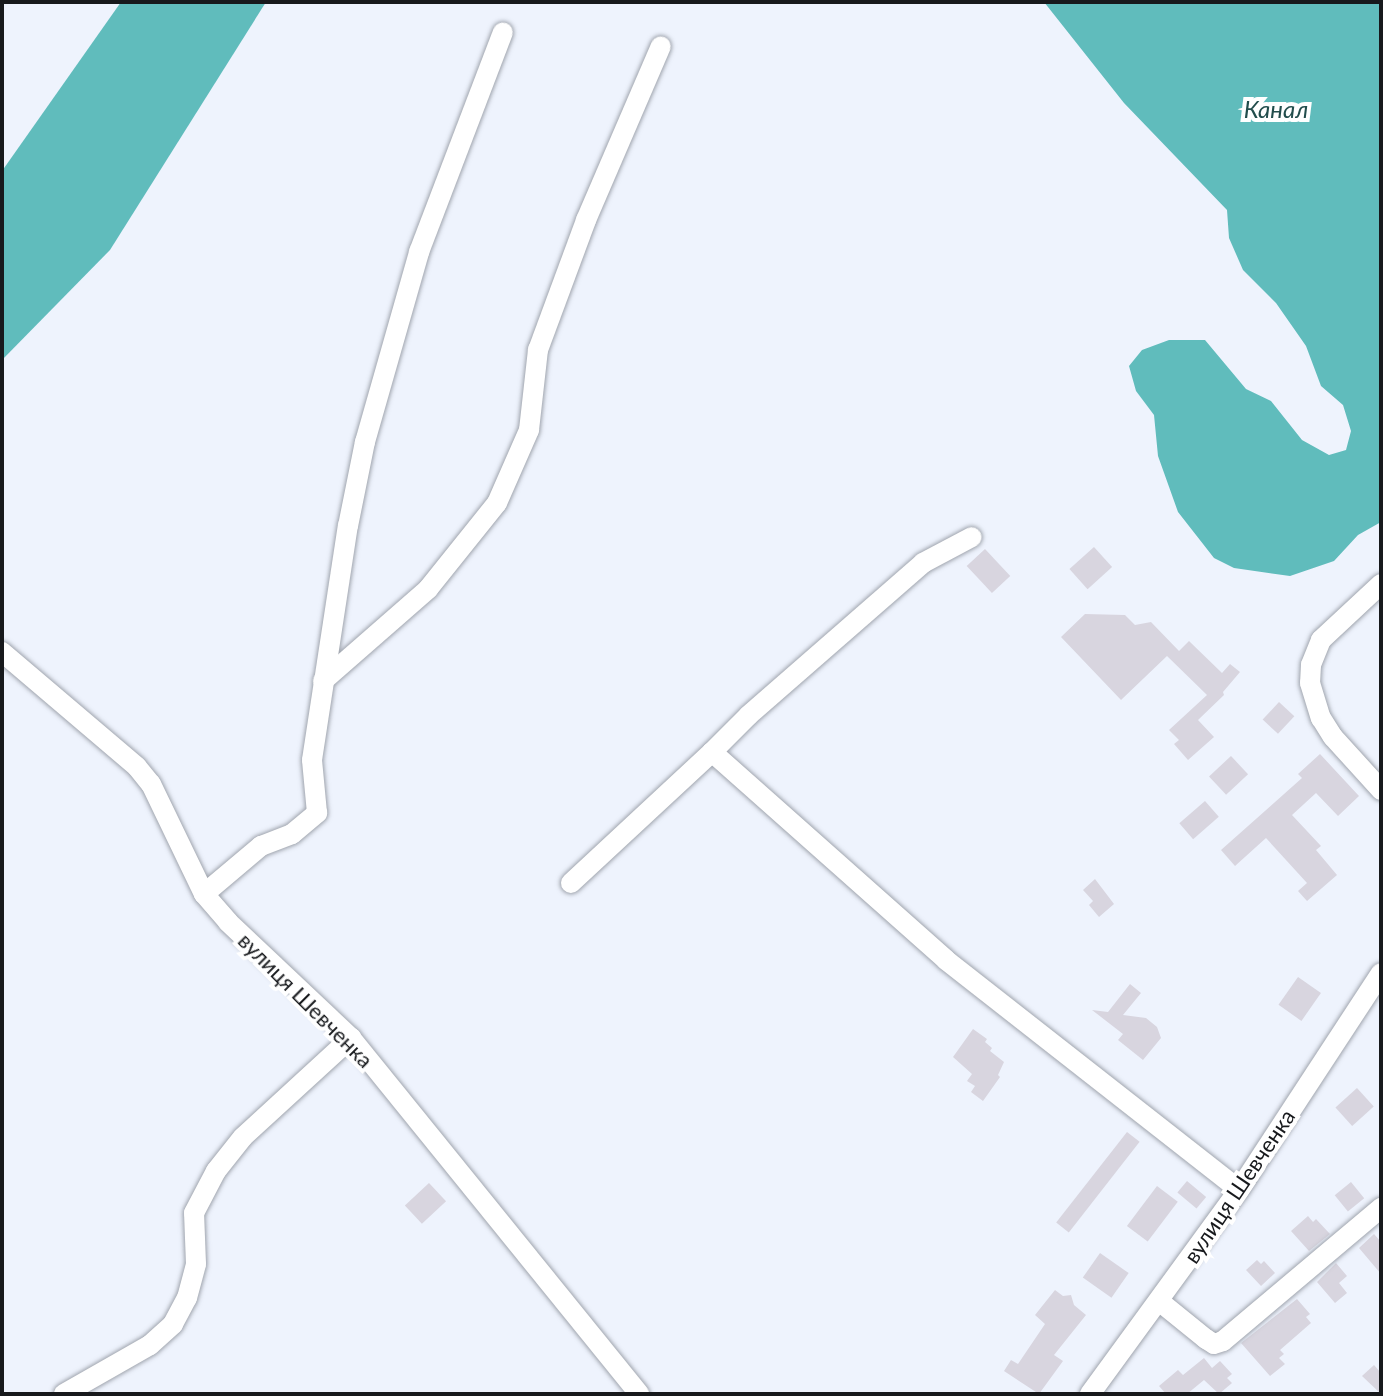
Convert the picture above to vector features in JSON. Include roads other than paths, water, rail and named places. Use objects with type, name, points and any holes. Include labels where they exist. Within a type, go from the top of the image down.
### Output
[{"type":"street","points":[[204,894],[261,846],[292,834],[317,813],[312,760],[348,526],[369,428],[419,252],[503,32]]},
{"type":"street","points":[[323,681],[428,589],[471,540],[509,481],[529,430],[538,350],[586,220],[661,46]]},
{"type":"street","points":[[571,883],[749,715],[923,563],[972,537]]},
{"type":"street","points":[[1381,584],[1321,640],[1311,665],[1310,683],[1321,718],[1333,737],[1381,790]]},
{"type":"street","name":"вулиця Шевченка","points":[[2,652],[137,767],[151,784],[204,894],[228,922],[351,1038],[632,1392]]},
{"type":"street","points":[[712,752],[946,960],[1239,1190]]},
{"type":"street","name":"вулиця Шевченка","points":[[1090,1394],[1239,1190],[1381,973]]},
{"type":"street","points":[[64,1394],[150,1345],[173,1324],[187,1298],[196,1264],[194,1213],[216,1171],[243,1137],[351,1038]]},
{"type":"street","points":[[1159,1301],[1214,1344],[1223,1341],[1381,1208]]},
{"type":"water","points":[[121,2],[266,2],[110,250],[2,360],[2,171]]},
{"type":"water","name":"Канал","points":[[1044,2],[1381,2],[1381,522],[1358,535],[1334,561],[1290,576],[1234,568],[1214,558],[1178,512],[1158,456],[1154,415],[1136,391],[1129,366],[1142,350],[1169,340],[1205,340],[1246,389],[1271,401],[1302,440],[1329,455],[1346,450],[1351,431],[1343,405],[1321,386],[1306,346],[1276,303],[1243,270],[1229,238],[1227,210],[1124,103]]}]
